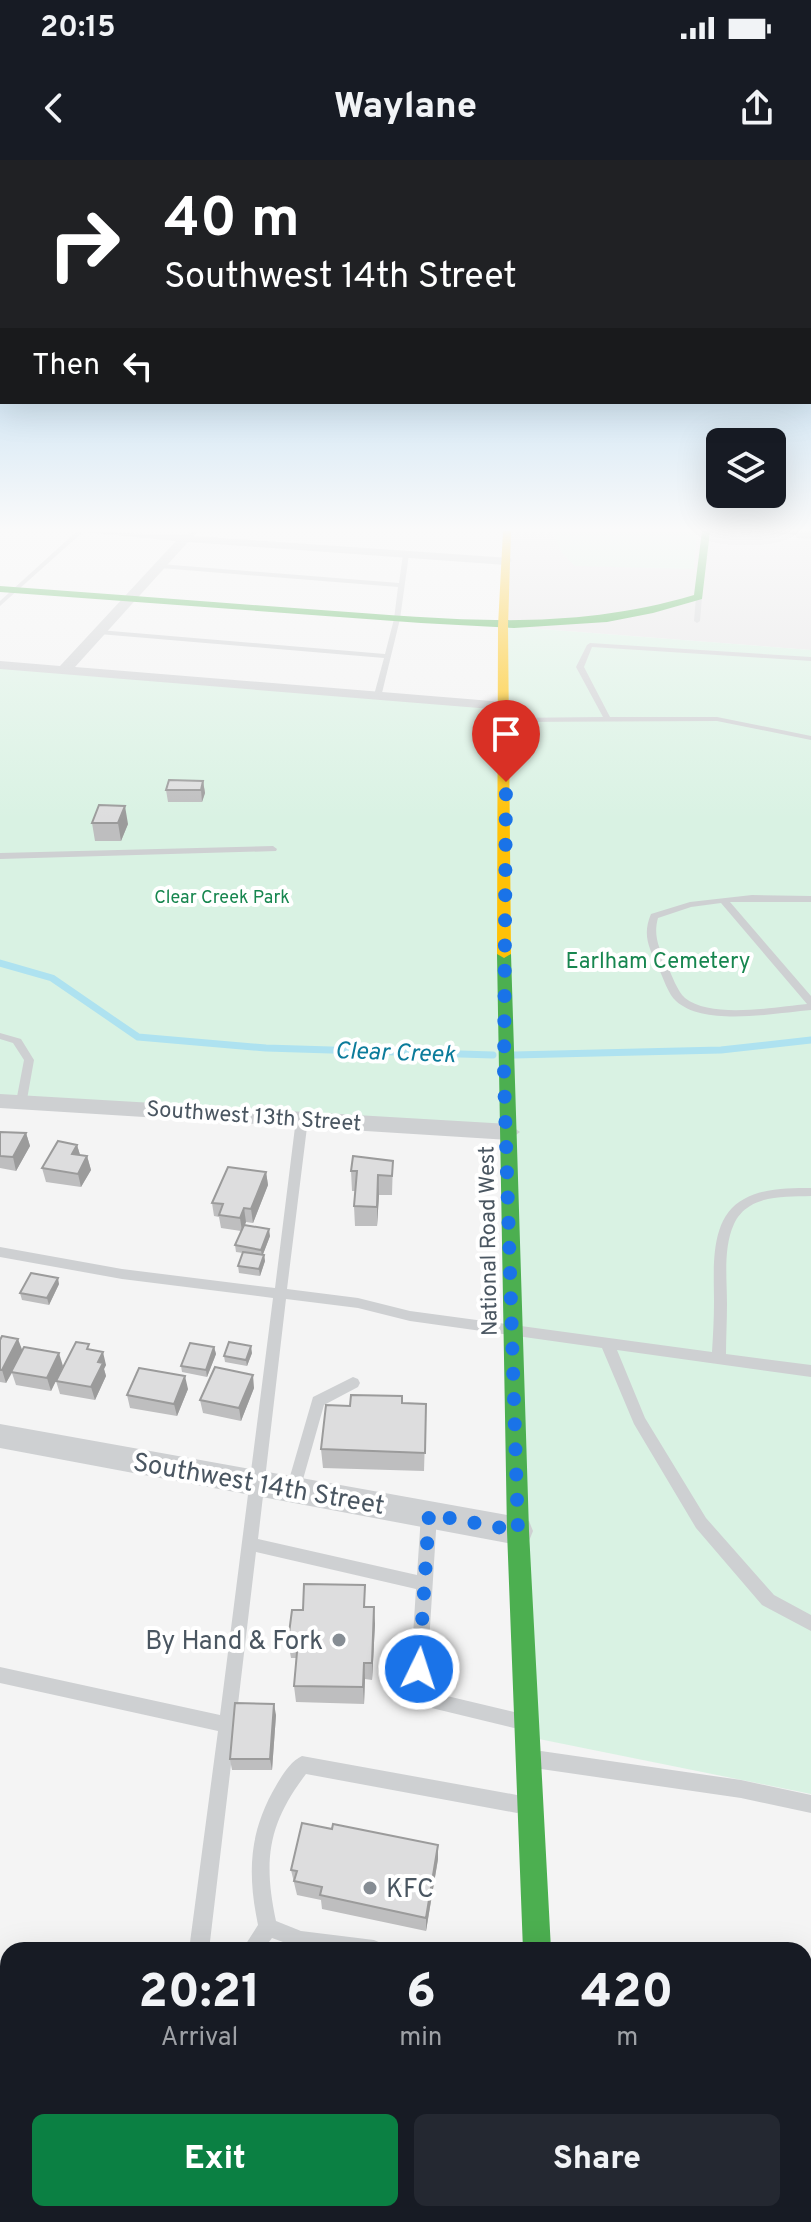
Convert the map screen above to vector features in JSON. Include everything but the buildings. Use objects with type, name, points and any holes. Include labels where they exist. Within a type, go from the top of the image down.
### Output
[{"type":"main road","name":"National Road West","points":[[503,627],[504,1076],[509,1132],[518,1531],[537,1942]]},
{"type":"street","points":[[64,670],[103,627]]},
{"type":"street","points":[[0,665],[378,695],[504,713]]},
{"type":"street","name":"Southwest 13th Street","points":[[11,1102],[509,1132]]},
{"type":"street","name":"Southwest 14th Street","points":[[0,1436],[518,1531]]},
{"type":"lane","points":[[378,695],[395,627]]},
{"type":"lane","points":[[99,632],[388,656]]},
{"type":"lane","points":[[607,718],[580,667],[590,645],[811,659]]},
{"type":"lane","points":[[504,713],[717,719],[811,738]]},
{"type":"lane","points":[[0,856],[273,849]]},
{"type":"lane","points":[[811,899],[747,896],[667,909],[654,916],[650,931],[678,998],[693,1007],[720,1014],[811,1005]]},
{"type":"lane","points":[[724,901],[811,1005]]},
{"type":"lane","points":[[0,1036],[17,1041],[29,1060],[11,1102]]},
{"type":"lane","points":[[200,1942],[302,1119]]},
{"type":"lane","points":[[719,1358],[719,1245],[732,1214],[747,1201],[777,1191],[811,1192]]},
{"type":"lane","points":[[0,1252],[122,1274],[358,1303],[410,1316],[811,1371]]},
{"type":"lane","points":[[607,1343],[639,1420],[701,1523],[768,1600],[811,1623]]},
{"type":"lane","points":[[293,1490],[318,1401],[353,1383]]},
{"type":"lane","points":[[429,1514],[417,1697],[529,1723]]},
{"type":"lane","points":[[250,1544],[424,1584]]},
{"type":"lane","points":[[0,1675],[229,1725]]},
{"type":"lane","points":[[530,1758],[741,1789],[811,1804]]},
{"type":"lane","points":[[258,1942],[268,1927],[258,1885],[262,1841],[278,1793],[302,1765],[532,1806]]},
{"type":"lane","points":[[268,1927],[301,1940],[316,1942]]},
{"type":"shaded area","points":[[519,627],[811,627],[811,650]]},
{"type":"green space","name":"Earlham Cemetery","points":[[503,627],[811,650],[811,1794],[529,1737],[509,1132],[0,1101],[0,665],[504,706]]},
{"type":"waterway","name":"Clear Creek","points":[[0,963],[52,978],[138,1037],[266,1048],[493,1055]]},
{"type":"waterway","name":"Clear Creek","points":[[514,1055],[721,1050],[811,1040]]},
{"type":"traffic: fast","points":[[504,954],[518,1531],[537,1942]]},
{"type":"traffic: slow","points":[[503,627],[504,954]]},
{"type":"place","name":"By Hand & Fork","points":[[339,1640]]},
{"type":"place","name":"KFC","points":[[370,1888]]},
{"type":"route","points":[[419,1669],[429,1514],[518,1531],[509,1132],[504,1076],[506,782]]},
{"type":"park label","name":"Clear Creek Park","points":[[222,897]]}]
